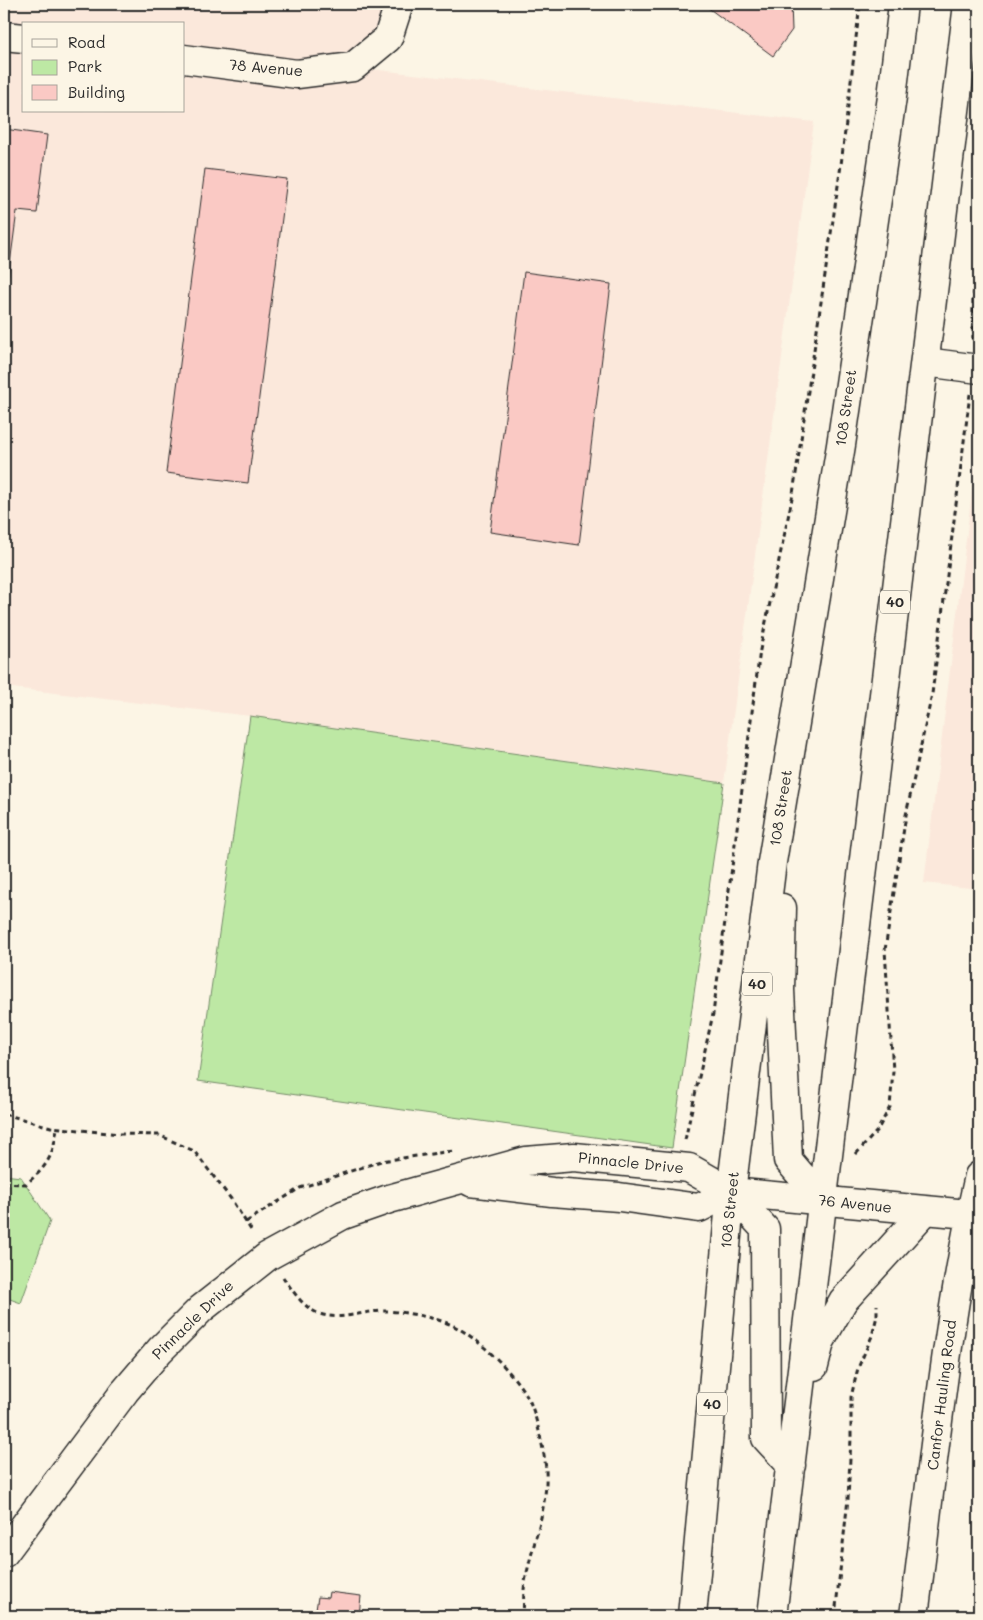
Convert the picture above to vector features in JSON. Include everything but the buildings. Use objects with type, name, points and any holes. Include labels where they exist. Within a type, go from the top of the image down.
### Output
[{"type":"main road","name":"78 Avenue","points":[[185,59],[297,74],[354,67],[388,38],[399,4]]},
{"type":"main road","name":"108 Street","points":[[692,1616],[731,1192],[772,862],[841,445],[892,98],[903,4]]},
{"type":"main road","name":"40","points":[[772,1616],[968,4]]},
{"type":"main road","points":[[4,36],[22,38]]},
{"type":"main road","points":[[925,362],[976,369]]},
{"type":"main road","points":[[786,777],[780,990],[788,1160],[823,1201]]},
{"type":"main road","name":"Pinnacle Drive","points":[[4,1553],[126,1391],[160,1350],[201,1309],[268,1256],[343,1215],[389,1199],[526,1161],[574,1157],[689,1168],[731,1192]]},
{"type":"main road","name":"Canfor Hauling Road","points":[[914,1616],[953,1310],[975,1215],[979,1176]]},
{"type":"main road","name":"Pinnacle Drive","points":[[454,1180],[552,1192],[619,1197],[699,1208],[731,1192]]},
{"type":"main road","points":[[731,1192],[765,1229],[766,1438],[790,1465]]},
{"type":"main road","name":"76 Avenue","points":[[731,1192],[975,1215]]},
{"type":"main road","points":[[790,1465],[820,1342],[843,1301],[925,1211]]},
{"type":"path","points":[[684,1143],[713,1014],[760,650],[793,494],[841,165],[860,4]]},
{"type":"path","points":[[852,1158],[877,1132],[890,1108],[893,1071],[885,950],[906,815],[932,694],[976,369],[973,298],[979,254]]},
{"type":"path","points":[[4,1114],[57,1128],[119,1134],[160,1135],[194,1151],[231,1199],[268,1256],[308,1309],[322,1315],[342,1317],[384,1311],[422,1316],[454,1326],[484,1347],[508,1370],[529,1401],[546,1470],[545,1500],[525,1584],[523,1616]]},
{"type":"path","points":[[4,1183],[26,1184],[40,1172],[48,1163],[54,1150],[57,1128]]},
{"type":"path","points":[[246,1222],[300,1188],[381,1161],[456,1151]]},
{"type":"path","points":[[835,1616],[848,1499],[851,1397],[858,1368],[872,1336],[877,1316],[878,1302],[860,1282]]},
{"type":"shaded area","points":[[4,4],[399,4],[354,67],[814,122],[724,783],[250,716],[4,687]]},
{"type":"shaded area","points":[[979,434],[979,889],[924,883]]},
{"type":"green space","points":[[250,716],[724,783],[672,1148],[198,1081]]},
{"type":"green space","points":[[4,1175],[21,1177],[50,1221],[21,1303],[4,1297]]}]
